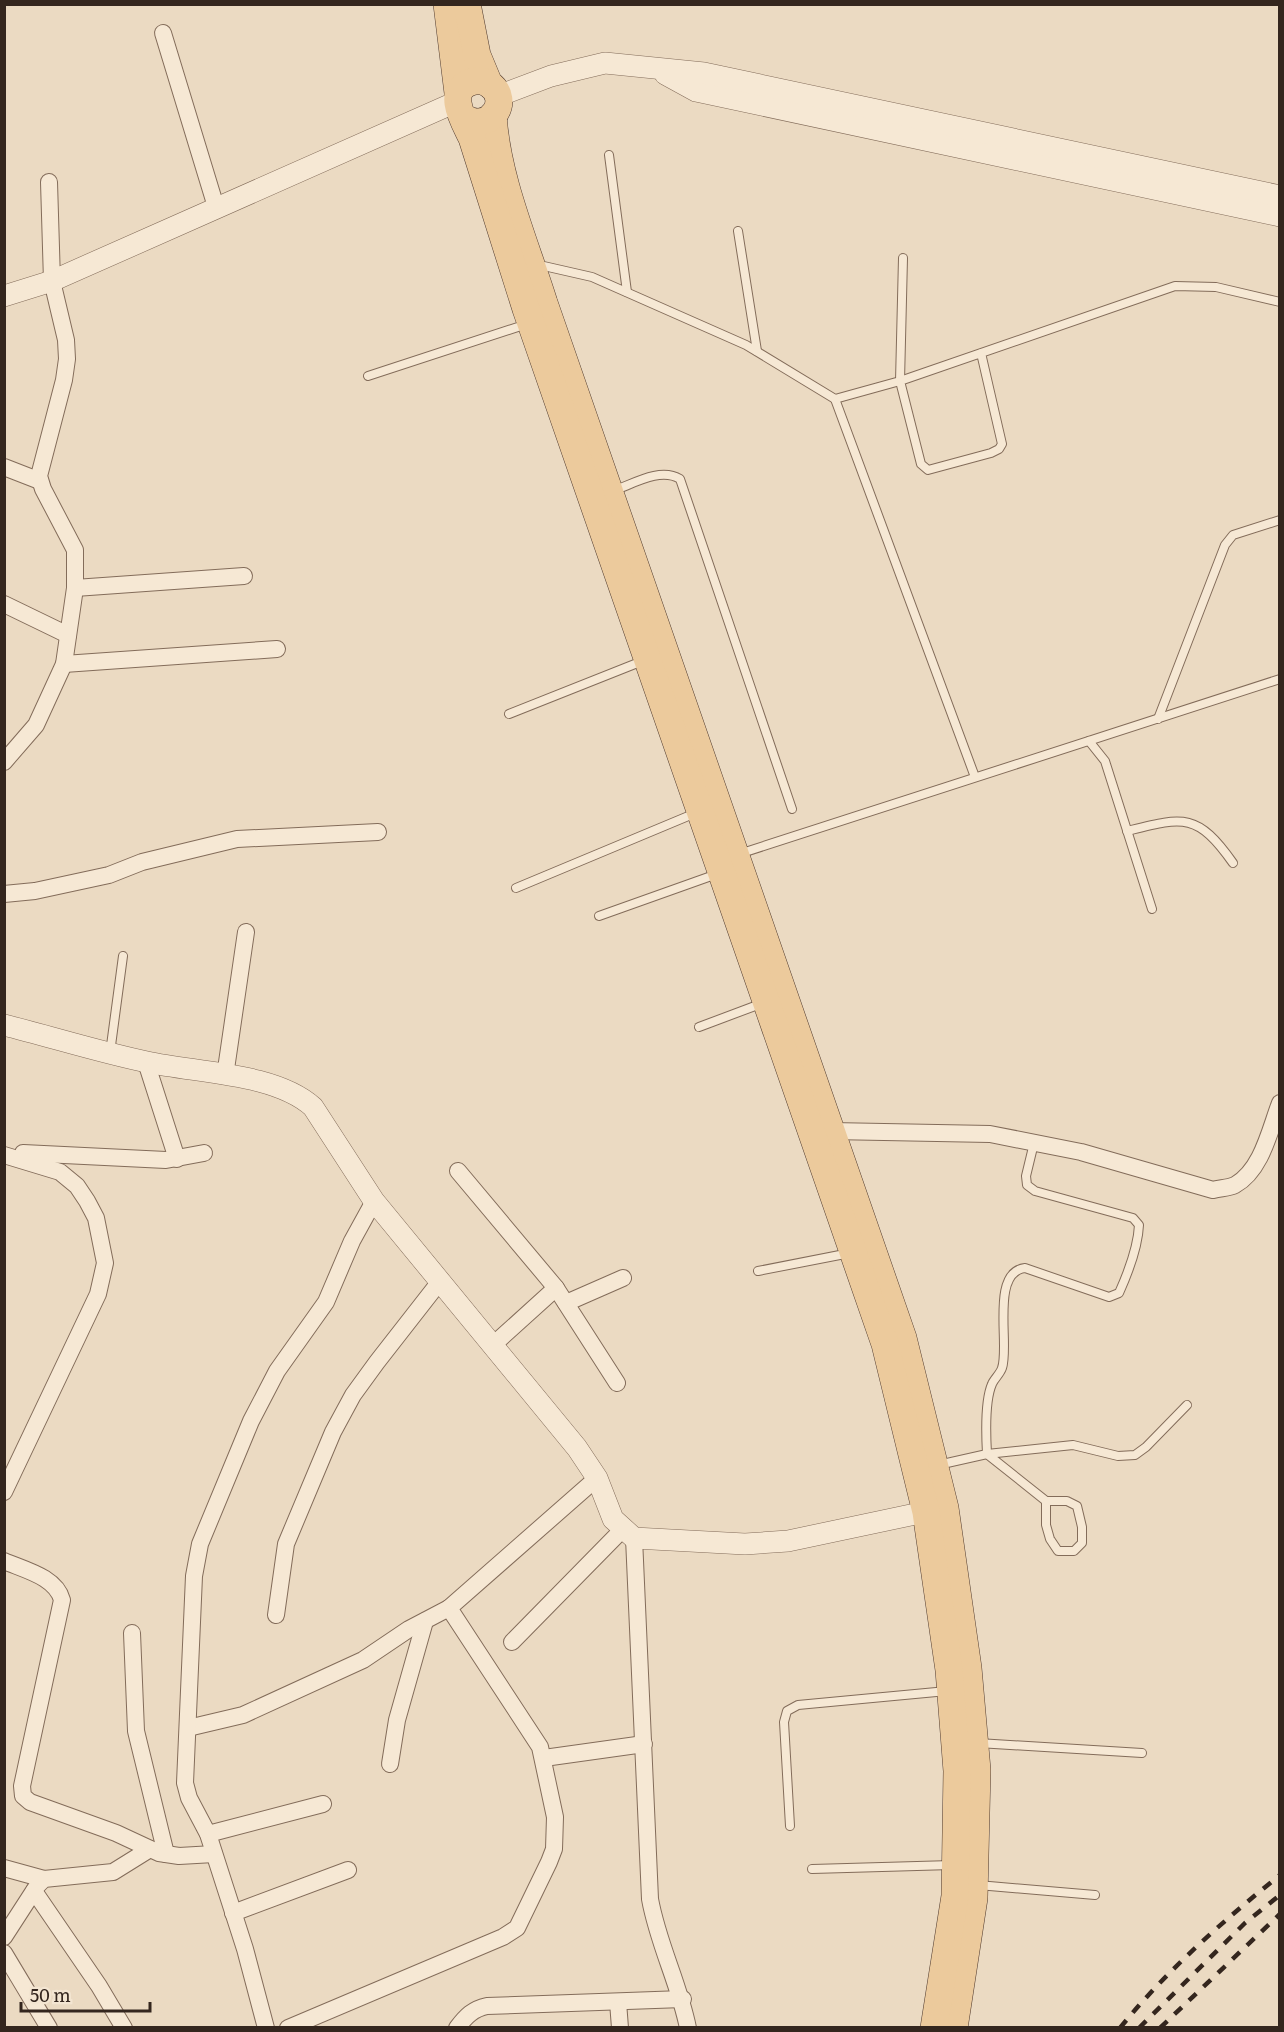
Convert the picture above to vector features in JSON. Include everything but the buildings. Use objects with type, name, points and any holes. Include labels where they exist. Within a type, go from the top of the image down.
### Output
[{"type":"main road","points":[[447,4],[459,104],[531,323],[700,812],[728,864],[831,1131],[903,1338],[935,1466],[936,1510],[957,1771],[955,1896],[934,2028]]},
{"type":"main road","points":[[467,4],[477,55],[493,98],[495,144],[532,264],[610,492],[728,864],[766,1002],[885,1344],[936,1510],[968,1668],[977,1770],[974,1885],[954,2028]]},
{"type":"main road","points":[[459,104],[468,83],[475,81],[493,98]]},
{"type":"main road","points":[[459,104],[474,122],[488,120],[493,98]]},
{"type":"street","points":[[163,33],[209,210]]},
{"type":"street","points":[[493,98],[551,76],[605,63],[657,70],[704,72],[1280,196]]},
{"type":"street","points":[[657,70],[696,91],[1280,216]]},
{"type":"street","points":[[4,296],[52,281],[209,210],[459,104]]},
{"type":"street","points":[[4,762],[36,725],[64,664],[75,588],[75,550],[40,481],[40,471],[64,380],[67,359],[66,340],[52,281],[49,182]]},
{"type":"street","points":[[4,467],[40,481]]},
{"type":"street","points":[[75,588],[244,576]]},
{"type":"street","points":[[4,604],[68,635]]},
{"type":"street","points":[[64,664],[277,649]]},
{"type":"street","points":[[4,894],[35,891],[109,875],[142,862],[237,838],[378,832]]},
{"type":"street","points":[[225,1076],[246,932]]},
{"type":"street","points":[[4,1024],[146,1062],[279,1085],[300,1095],[313,1107],[374,1202],[577,1448],[597,1478],[614,1519],[628,1534],[644,1744],[650,1899],[655,1927],[683,1999],[688,2028]]},
{"type":"street","points":[[146,1062],[177,1159]]},
{"type":"street","points":[[831,1131],[990,1134],[1081,1152],[1212,1190],[1234,1186],[1248,1174],[1261,1152],[1280,1103]]},
{"type":"street","points":[[4,1153],[177,1159],[204,1153]]},
{"type":"street","points":[[4,1153],[60,1172],[77,1186],[96,1218],[105,1263],[98,1294],[4,1492]]},
{"type":"street","points":[[458,1171],[556,1288],[617,1383]]},
{"type":"street","points":[[266,2028],[208,1834],[189,1798],[185,1783],[190,1620],[200,1544],[251,1420],[277,1371],[326,1302],[352,1241],[374,1202]]},
{"type":"street","points":[[566,1303],[623,1278]]},
{"type":"street","points":[[276,1614],[286,1544],[333,1432],[353,1395],[441,1281]]},
{"type":"street","points":[[493,1345],[556,1288]]},
{"type":"street","points":[[188,1728],[243,1715],[285,1696],[363,1660],[449,1608],[597,1478]]},
{"type":"street","points":[[512,1642],[628,1534],[745,1544],[788,1541],[936,1510]]},
{"type":"street","points":[[4,1561],[51,1582],[59,1589],[62,1600],[22,1786],[23,1796],[30,1802],[116,1833],[158,1852],[178,1856],[214,1854]]},
{"type":"street","points":[[288,2028],[504,1937],[517,1928],[554,1849],[555,1816],[544,1758],[528,1727],[449,1608]]},
{"type":"street","points":[[390,1764],[398,1720],[425,1621]]},
{"type":"street","points":[[132,1633],[136,1731],[158,1852]]},
{"type":"street","points":[[544,1758],[644,1744]]},
{"type":"street","points":[[208,1834],[323,1804]]},
{"type":"street","points":[[4,1937],[39,1885],[113,1872],[158,1852]]},
{"type":"street","points":[[4,1868],[39,1885],[124,2028]]},
{"type":"street","points":[[233,1913],[348,1870]]},
{"type":"street","points":[[7,1964],[49,2028]]},
{"type":"street","points":[[457,2028],[468,2014],[488,2006],[683,1999]]},
{"type":"street","points":[[618,2002],[620,2028]]},
{"type":"lane","points":[[609,155],[627,292]]},
{"type":"lane","points":[[738,231],[757,351]]},
{"type":"lane","points":[[903,258],[900,381],[921,464],[928,470],[999,449],[1002,436],[981,353]]},
{"type":"lane","points":[[532,264],[592,277],[627,292],[757,351],[835,399],[975,777]]},
{"type":"lane","points":[[835,399],[900,381],[1175,286],[1216,287],[1280,302]]},
{"type":"lane","points":[[368,376],[531,323]]},
{"type":"lane","points":[[610,492],[662,473],[680,479],[792,809]]},
{"type":"lane","points":[[1158,719],[1224,545],[1233,535],[1280,520]]},
{"type":"lane","points":[[509,714],[647,660]]},
{"type":"lane","points":[[599,916],[728,864],[975,777],[1280,679]]},
{"type":"lane","points":[[1089,741],[1105,761],[1152,909]]},
{"type":"lane","points":[[516,888],[700,812]]},
{"type":"lane","points":[[1127,831],[1171,820],[1192,822],[1215,837],[1233,863]]},
{"type":"lane","points":[[110,1053],[123,956]]},
{"type":"lane","points":[[699,1027],[766,1002]]},
{"type":"lane","points":[[987,1454],[991,1386],[1002,1367],[1003,1316],[1011,1274],[1017,1269],[1025,1268],[1109,1297],[1119,1293],[1138,1235],[1139,1225],[1133,1218],[1035,1191],[1027,1185],[1026,1176],[1034,1143]]},
{"type":"lane","points":[[758,1271],[853,1252]]},
{"type":"lane","points":[[935,1466],[987,1454],[1072,1445],[1118,1456],[1135,1455],[1146,1447],[1187,1405]]},
{"type":"lane","points":[[987,1454],[1047,1501],[1067,1501],[1077,1506],[1082,1527],[1082,1543],[1074,1551],[1058,1551],[1050,1539],[1046,1525],[1047,1501]]},
{"type":"lane","points":[[790,1826],[784,1722],[787,1711],[798,1705],[951,1691]]},
{"type":"lane","points":[[975,1742],[1142,1754]]},
{"type":"lane","points":[[812,1869],[955,1865]]},
{"type":"lane","points":[[974,1885],[1095,1895]]},
{"type":"railway","points":[[1120,2028],[1156,1987],[1196,1947],[1280,1875]]},
{"type":"railway","points":[[1139,2028],[1245,1923],[1280,1895]]},
{"type":"railway","points":[[1160,2028],[1280,1914]]}]
